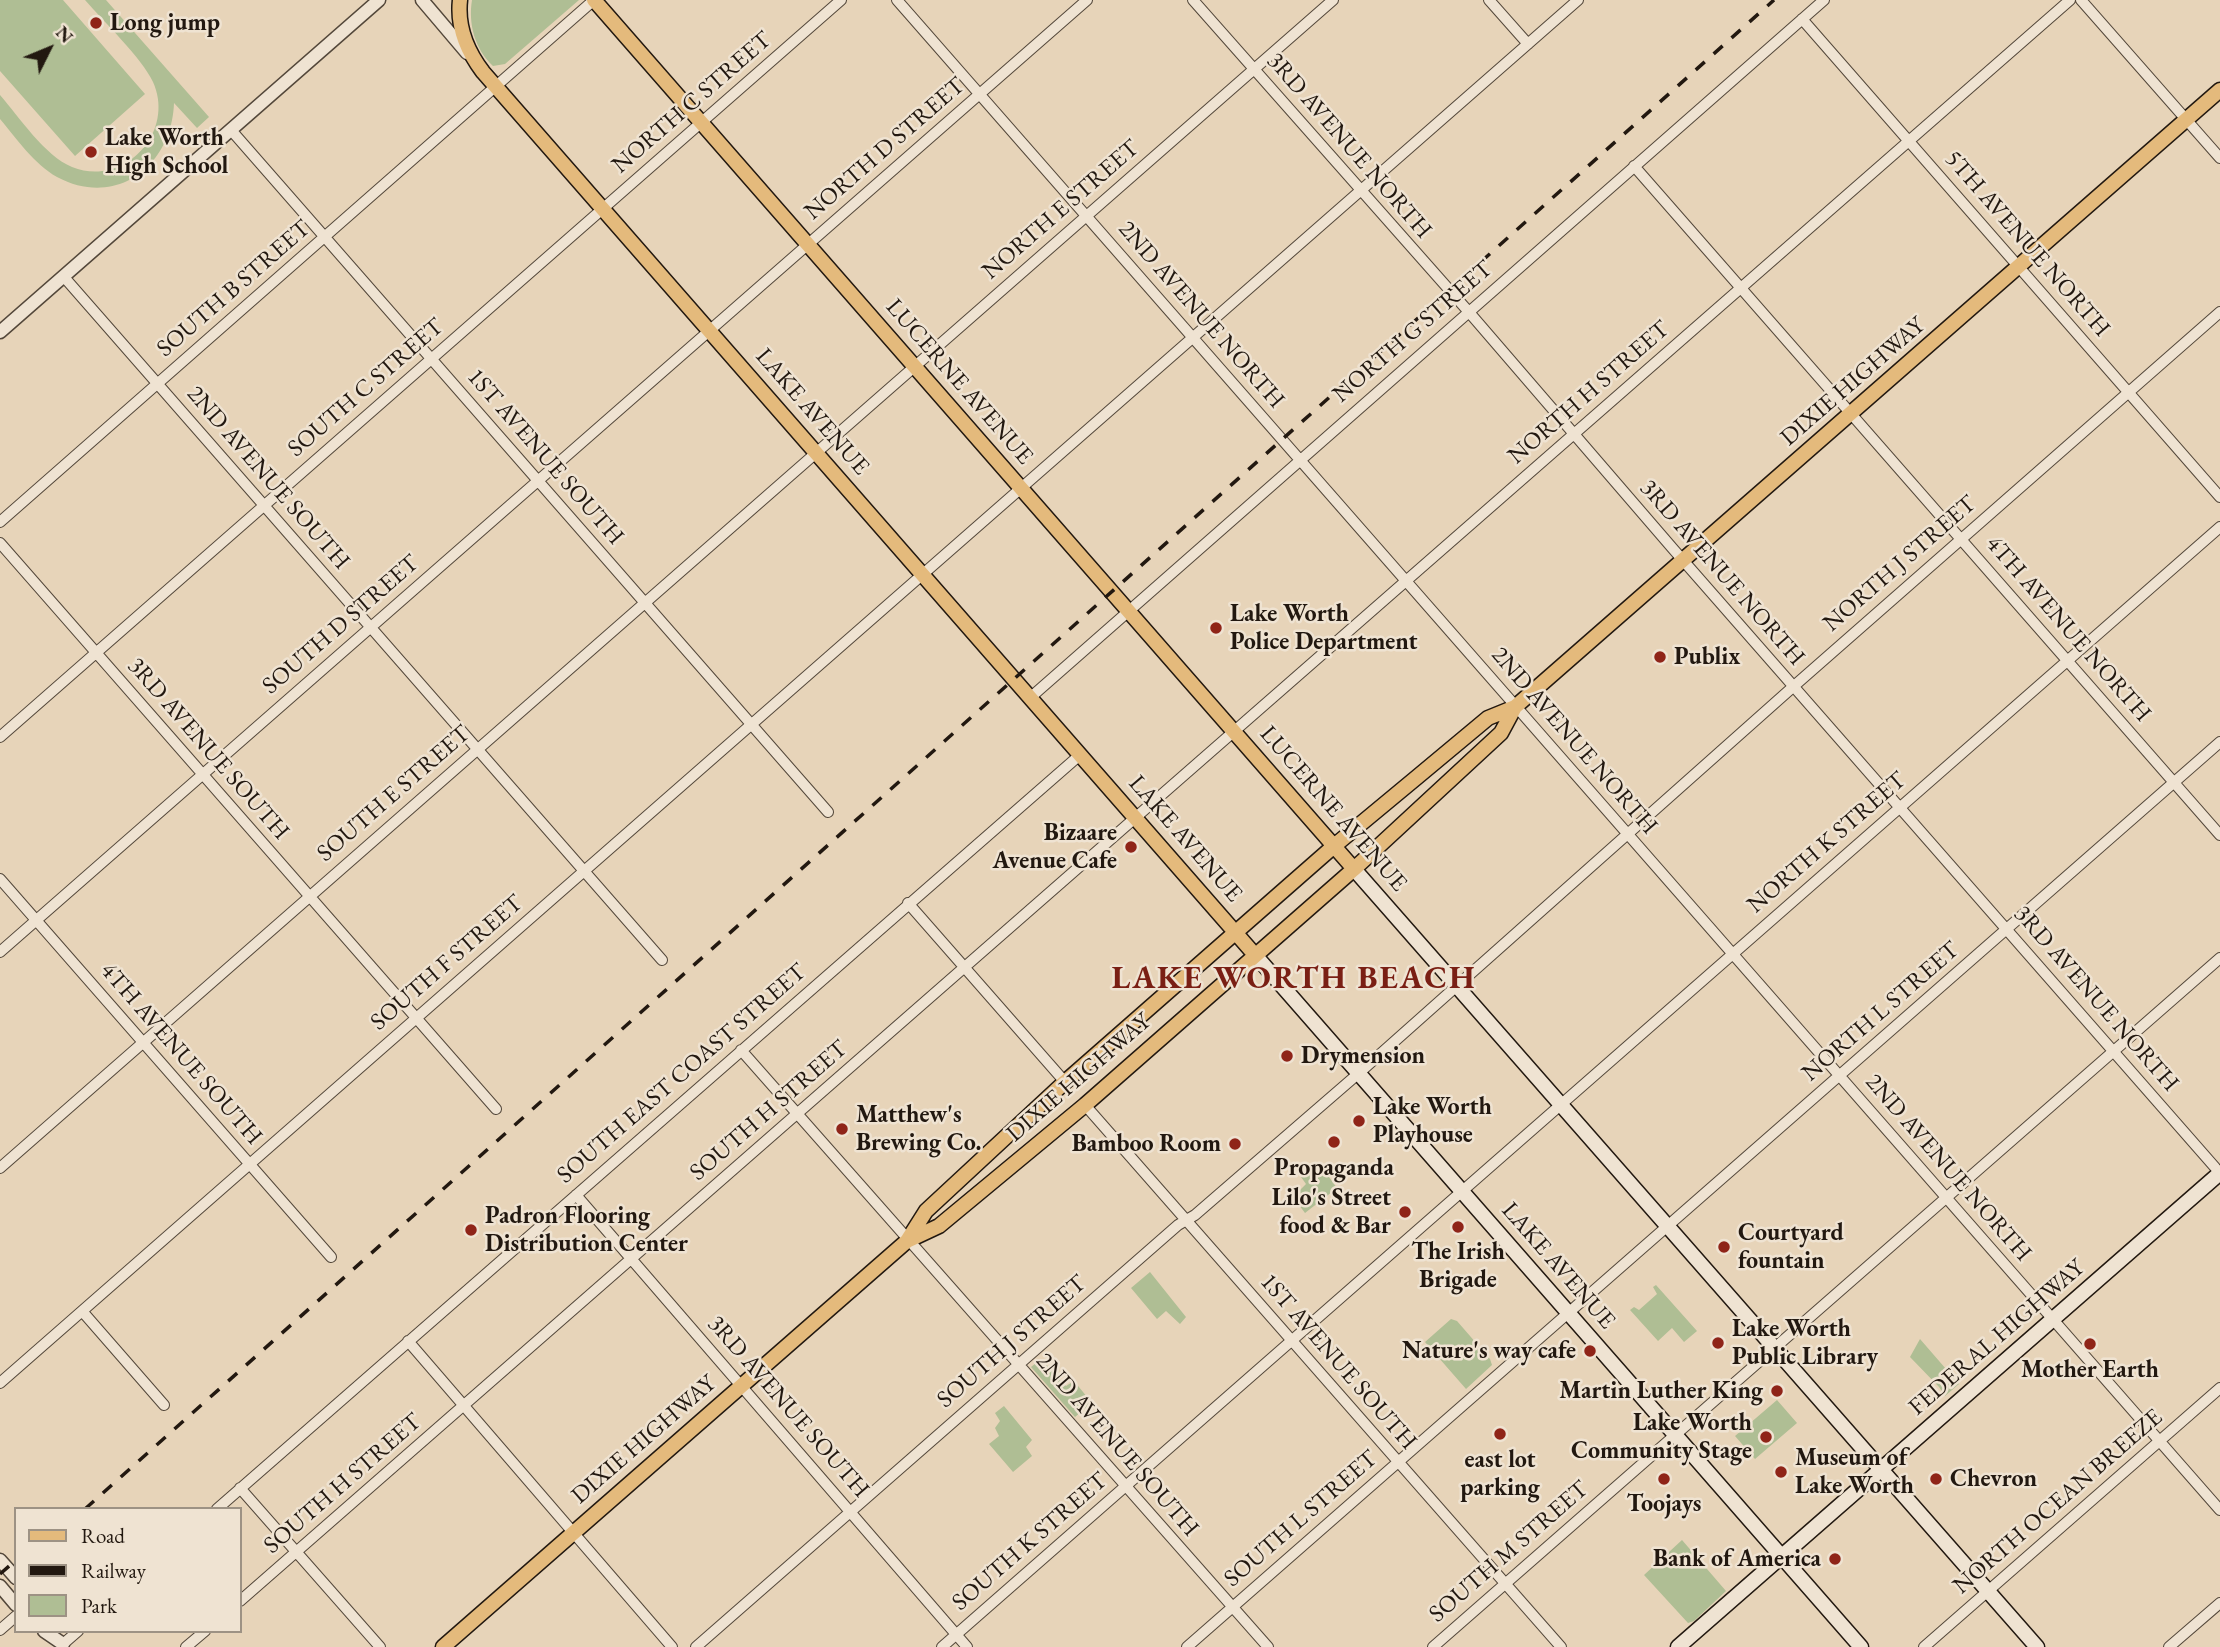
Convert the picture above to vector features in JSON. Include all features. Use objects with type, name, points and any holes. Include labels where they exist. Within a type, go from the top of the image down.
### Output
[{"type":"main road","name":"LAKE AVENUE","points":[[460,0],[462,33],[475,61],[496,87],[1861,1647]]},
{"type":"main road","name":"LUCERNE AVENUE","points":[[594,0],[2037,1647]]},
{"type":"main road","name":"DIXIE HIGHWAY","points":[[907,1241],[926,1211],[1065,1082],[1334,846],[1488,718],[1515,707],[2220,90]]},
{"type":"main road","name":"DIXIE HIGHWAY","points":[[443,1647],[907,1241],[939,1226],[1085,1105],[1354,869],[1502,733],[1515,707]]},
{"type":"main road","name":"FEDERAL HIGHWAY","points":[[1678,1647],[2220,1173]]},
{"type":"street","points":[[0,332],[379,0]]},
{"type":"street","name":"LAKE AVENUE","points":[[422,0],[475,61]]},
{"type":"street","name":"SOUTH B STREET","points":[[0,522],[594,0]]},
{"type":"street","name":"NORTH C STREET","points":[[603,209],[842,0]]},
{"type":"street","name":"2ND AVENUE NORTH","points":[[897,0],[2220,1510]]},
{"type":"street","name":"NORTH D STREET","points":[[710,330],[1087,0]]},
{"type":"street","name":"3RD AVENUE NORTH","points":[[1193,0],[2220,1173]]},
{"type":"street","name":"NORTH E STREET","points":[[816,453],[1333,0]]},
{"type":"street","points":[[1489,0],[1528,44]]},
{"type":"street","name":"SOUTH F STREET","points":[[0,1383],[1578,0]]},
{"type":"street","name":"NORTH G STREET","points":[[1031,697],[1824,0]]},
{"type":"street","name":"NORTH H STREET","points":[[1136,818],[2070,0]]},
{"type":"street","points":[[2081,0],[2220,158]]},
{"type":"street","name":"5TH AVENUE NORTH","points":[[1802,19],[2220,497]]},
{"type":"street","name":"1ST AVENUE SOUTH","points":[[231,130],[828,812]]},
{"type":"street","name":"4TH AVENUE NORTH","points":[[1634,166],[2220,835]]},
{"type":"street","name":"SOUTH C STREET","points":[[0,737],[603,209]]},
{"type":"street","name":"2ND AVENUE SOUTH","points":[[64,277],[662,960]]},
{"type":"street","name":"NORTH J STREET","points":[[1359,1073],[1794,685],[2220,312]]},
{"type":"street","name":"SOUTH D STREET","points":[[0,952],[710,330]]},
{"type":"street","name":"SOUTH E STREET","points":[[0,1168],[816,453]]},
{"type":"street","name":"NORTH K STREET","points":[[1462,1191],[2220,527]]},
{"type":"street","name":"3RD AVENUE SOUTH","points":[[0,543],[496,1108]]},
{"type":"street","name":"NORTH L STREET","points":[[1569,1312],[2220,742]]},
{"type":"street","name":"SOUTH EAST COAST STREET","points":[[219,1507],[1081,754]]},
{"type":"street","name":"SOUTH H STREET","points":[[242,1599],[1136,818]]},
{"type":"street","name":"4TH AVENUE SOUTH","points":[[0,879],[331,1257]]},
{"type":"street","points":[[908,903],[1065,1082]]},
{"type":"street","name":"SOUTH M STREET","points":[[1433,1647],[2220,958]]},
{"type":"street","name":"2ND AVENUE SOUTH","points":[[741,1050],[1268,1647]]},
{"type":"street","name":"SOUTH J STREET","points":[[696,1647],[1018,1364],[1359,1073]]},
{"type":"street","name":"1ST AVENUE SOUTH","points":[[1085,1105],[1561,1647]]},
{"type":"street","name":"SOUTH K STREET","points":[[942,1647],[1462,1191]]},
{"type":"street","name":"3RD AVENUE SOUTH","points":[[576,1195],[967,1647]]},
{"type":"street","points":[[82,1311],[164,1405]]},
{"type":"street","name":"SOUTH L STREET","points":[[1187,1647],[1569,1312]]},
{"type":"street","points":[[408,1342],[672,1647]]},
{"type":"street","name":"NORTH OCEAN BREEZE","points":[[1924,1647],[2220,1388]]},
{"type":"street","points":[[240,1488],[380,1647]]},
{"type":"street","points":[[0,1560],[14,1576]]},
{"type":"street","points":[[0,1586],[14,1603]]},
{"type":"street","points":[[2169,1647],[2220,1603]]},
{"type":"street","points":[[0,1630],[14,1618]]},
{"type":"street","points":[[47,1633],[65,1646]]},
{"type":"street","points":[[187,1647],[203,1633]]},
{"type":"green space","points":[[0,0],[63,0],[145,94],[75,156],[0,71]]},
{"type":"green space","points":[[85,0],[106,0],[209,117],[197,128],[174,103],[171,125],[152,162],[137,175],[120,184],[100,188],[79,186],[49,172],[26,151],[0,119],[0,95],[52,154],[72,167],[91,171],[109,170],[126,163],[140,152],[151,137],[157,120],[158,101],[153,82],[131,51]]},
{"type":"green space","points":[[472,0],[579,0],[505,64],[493,66],[474,36]]},
{"type":"green space","points":[[1318,1162],[1337,1188],[1305,1213],[1293,1197],[1306,1184],[1301,1177]]},
{"type":"green space","points":[[1150,1272],[1186,1317],[1180,1324],[1166,1311],[1157,1319],[1131,1288]]},
{"type":"green space","points":[[1656,1285],[1697,1331],[1684,1342],[1672,1328],[1658,1341],[1630,1310],[1634,1307],[1639,1310],[1657,1294],[1653,1287]]},
{"type":"green space","points":[[1451,1319],[1457,1321],[1490,1359],[1492,1365],[1466,1389],[1425,1342]]},
{"type":"green space","points":[[1920,1339],[1959,1384],[1945,1396],[1910,1357]]},
{"type":"green space","points":[[1041,1359],[1066,1386],[1074,1381],[1092,1403],[1075,1417],[1031,1367]]},
{"type":"green space","points":[[1777,1400],[1797,1423],[1755,1459],[1735,1436]]},
{"type":"green space","points":[[1004,1406],[1032,1440],[1026,1447],[1032,1456],[1013,1472],[989,1444],[999,1436],[995,1428],[1000,1421],[995,1413]]},
{"type":"green space","points":[[1682,1540],[1726,1591],[1694,1621],[1688,1623],[1644,1575]]},
{"type":"railway","points":[[87,1507],[1774,0]]},
{"type":"railway","points":[[0,1574],[14,1562]]},
{"type":"place","name":"Long jump","points":[[96,23]]},
{"type":"place","name":"Lake Worth High School","points":[[91,152]]},
{"type":"place","name":"Lake Worth Police Department","points":[[1216,628]]},
{"type":"place","name":"Publix","points":[[1660,657]]},
{"type":"place","name":"Bizaare Avenue Cafe","points":[[1131,847]]},
{"type":"place","name":"Drymension","points":[[1287,1056]]},
{"type":"place","name":"Lake Worth Playhouse","points":[[1359,1121]]},
{"type":"place","name":"Matthew's Brewing Co.","points":[[842,1129]]},
{"type":"place","name":"Propaganda","points":[[1334,1142]]},
{"type":"place","name":"Bamboo Room","points":[[1235,1144]]},
{"type":"place","name":"Lilo's Street food & Bar","points":[[1405,1212]]},
{"type":"place","name":"The Irish Brigade","points":[[1458,1227]]},
{"type":"place","name":"Padron Flooring Distribution Center","points":[[471,1230]]},
{"type":"place","name":"Courtyard fountain","points":[[1724,1247]]},
{"type":"place","name":"Lake Worth Public Library","points":[[1718,1343]]},
{"type":"place","name":"Mother Earth","points":[[2090,1344]]},
{"type":"place","name":"Nature's way cafe","points":[[1590,1351]]},
{"type":"place","name":"Martin Luther King","points":[[1777,1391]]},
{"type":"place","name":"east lot parking","points":[[1500,1434]]},
{"type":"place","name":"Lake Worth Community Stage","points":[[1766,1437]]},
{"type":"place","name":"Museum of Lake Worth","points":[[1781,1472]]},
{"type":"place","name":"Toojays","points":[[1664,1479]]},
{"type":"place","name":"Chevron","points":[[1936,1479]]},
{"type":"place","name":"Bank of America","points":[[1835,1559]]},
{"type":"district","name":"LAKE WORTH BEACH","points":[[1294,979]]}]
